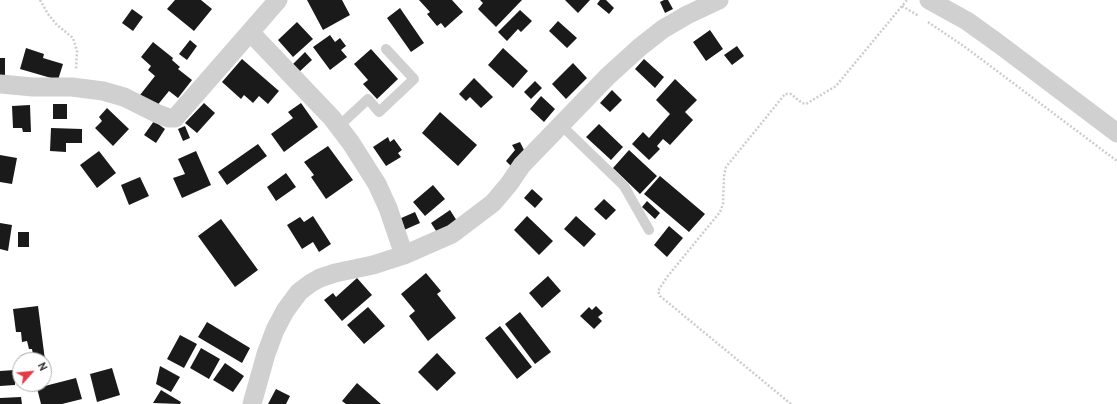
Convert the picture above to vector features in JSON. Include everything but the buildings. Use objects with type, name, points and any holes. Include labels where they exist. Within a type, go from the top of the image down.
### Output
[{"type":"street","points":[[1,89],[72,87],[103,92],[124,97],[158,114],[169,118],[175,118],[278,0]]},
{"type":"street","points":[[252,404],[266,354],[275,330],[285,311],[299,292],[320,278],[335,273],[373,265],[404,255],[452,234],[493,203],[522,165],[608,76],[640,46],[663,28],[719,0]]},
{"type":"street","points":[[929,0],[967,21],[1117,133]]},
{"type":"street","points":[[250,32],[273,55],[351,142],[377,184],[388,208],[404,255]]},
{"type":"lane","points":[[338,127],[368,99],[380,112],[414,79],[386,49]]},
{"type":"lane","points":[[561,125],[624,186],[649,230]]},
{"type":"path","points":[[40,0],[48,14],[57,25],[73,38],[77,51],[78,62],[72,87]]},
{"type":"path","points":[[790,404],[660,296],[658,291],[666,277],[720,212],[723,204],[724,176],[726,167],[785,94],[791,94],[802,103],[806,104],[836,86],[907,0]]},
{"type":"path","points":[[902,6],[965,47],[1117,161]]}]
